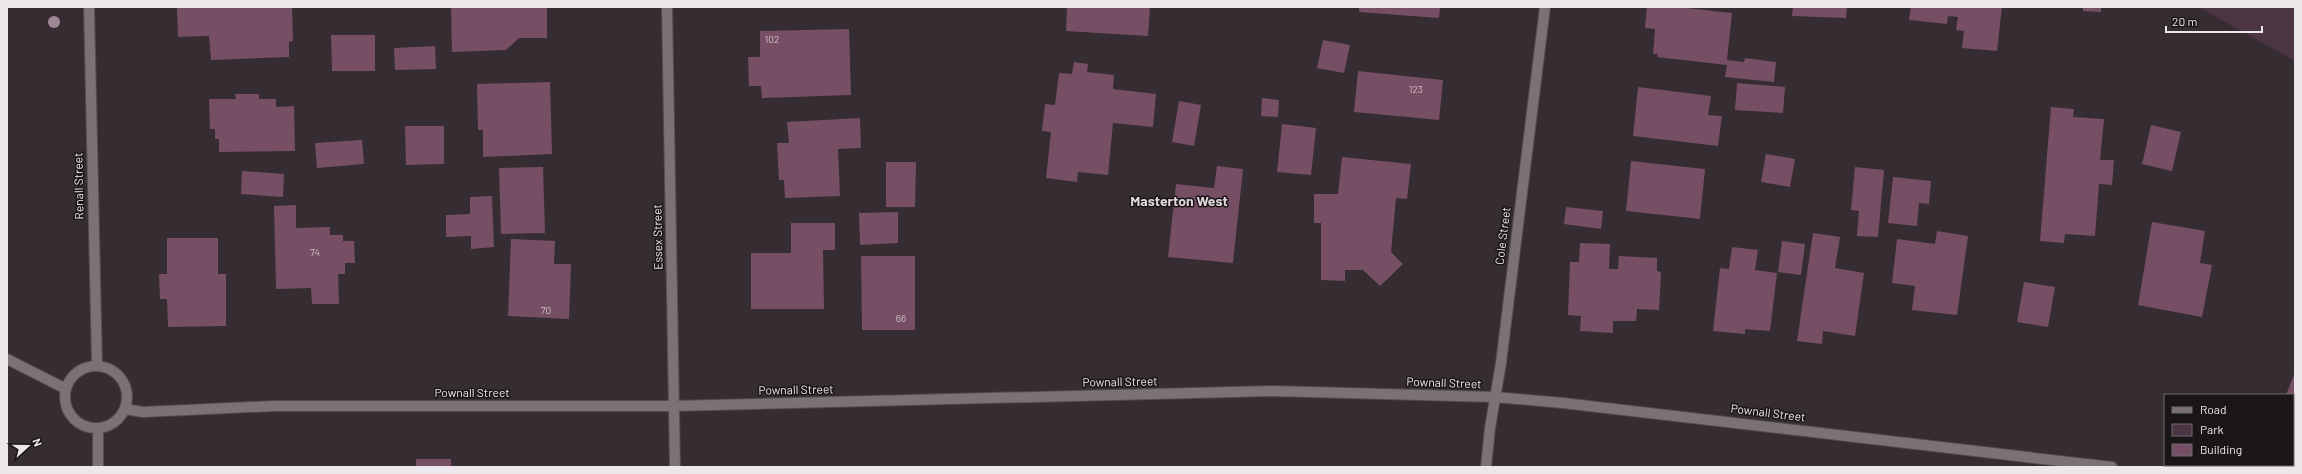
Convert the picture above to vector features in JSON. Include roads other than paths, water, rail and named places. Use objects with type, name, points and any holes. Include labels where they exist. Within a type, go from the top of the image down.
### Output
[{"type":"street","name":"Renall Street","points":[[89,7],[97,365]]},
{"type":"street","name":"Essex Street","points":[[667,7],[675,467]]},
{"type":"street","name":"Cole Street","points":[[1486,467],[1545,7]]},
{"type":"street","points":[[7,359],[66,389]]},
{"type":"street","points":[[97,365],[107,367],[122,380],[127,400],[125,409],[114,423],[98,428],[79,423],[72,417],[67,408],[66,389],[74,374],[89,366],[97,365]]},
{"type":"street","name":"Pownall Street","points":[[125,409],[143,412],[274,406],[674,406],[1272,391],[1495,397],[1563,403],[2112,467]]},
{"type":"street","points":[[98,428],[98,467]]},
{"type":"district","name":"Masterton West","points":[[1179,201]]}]
